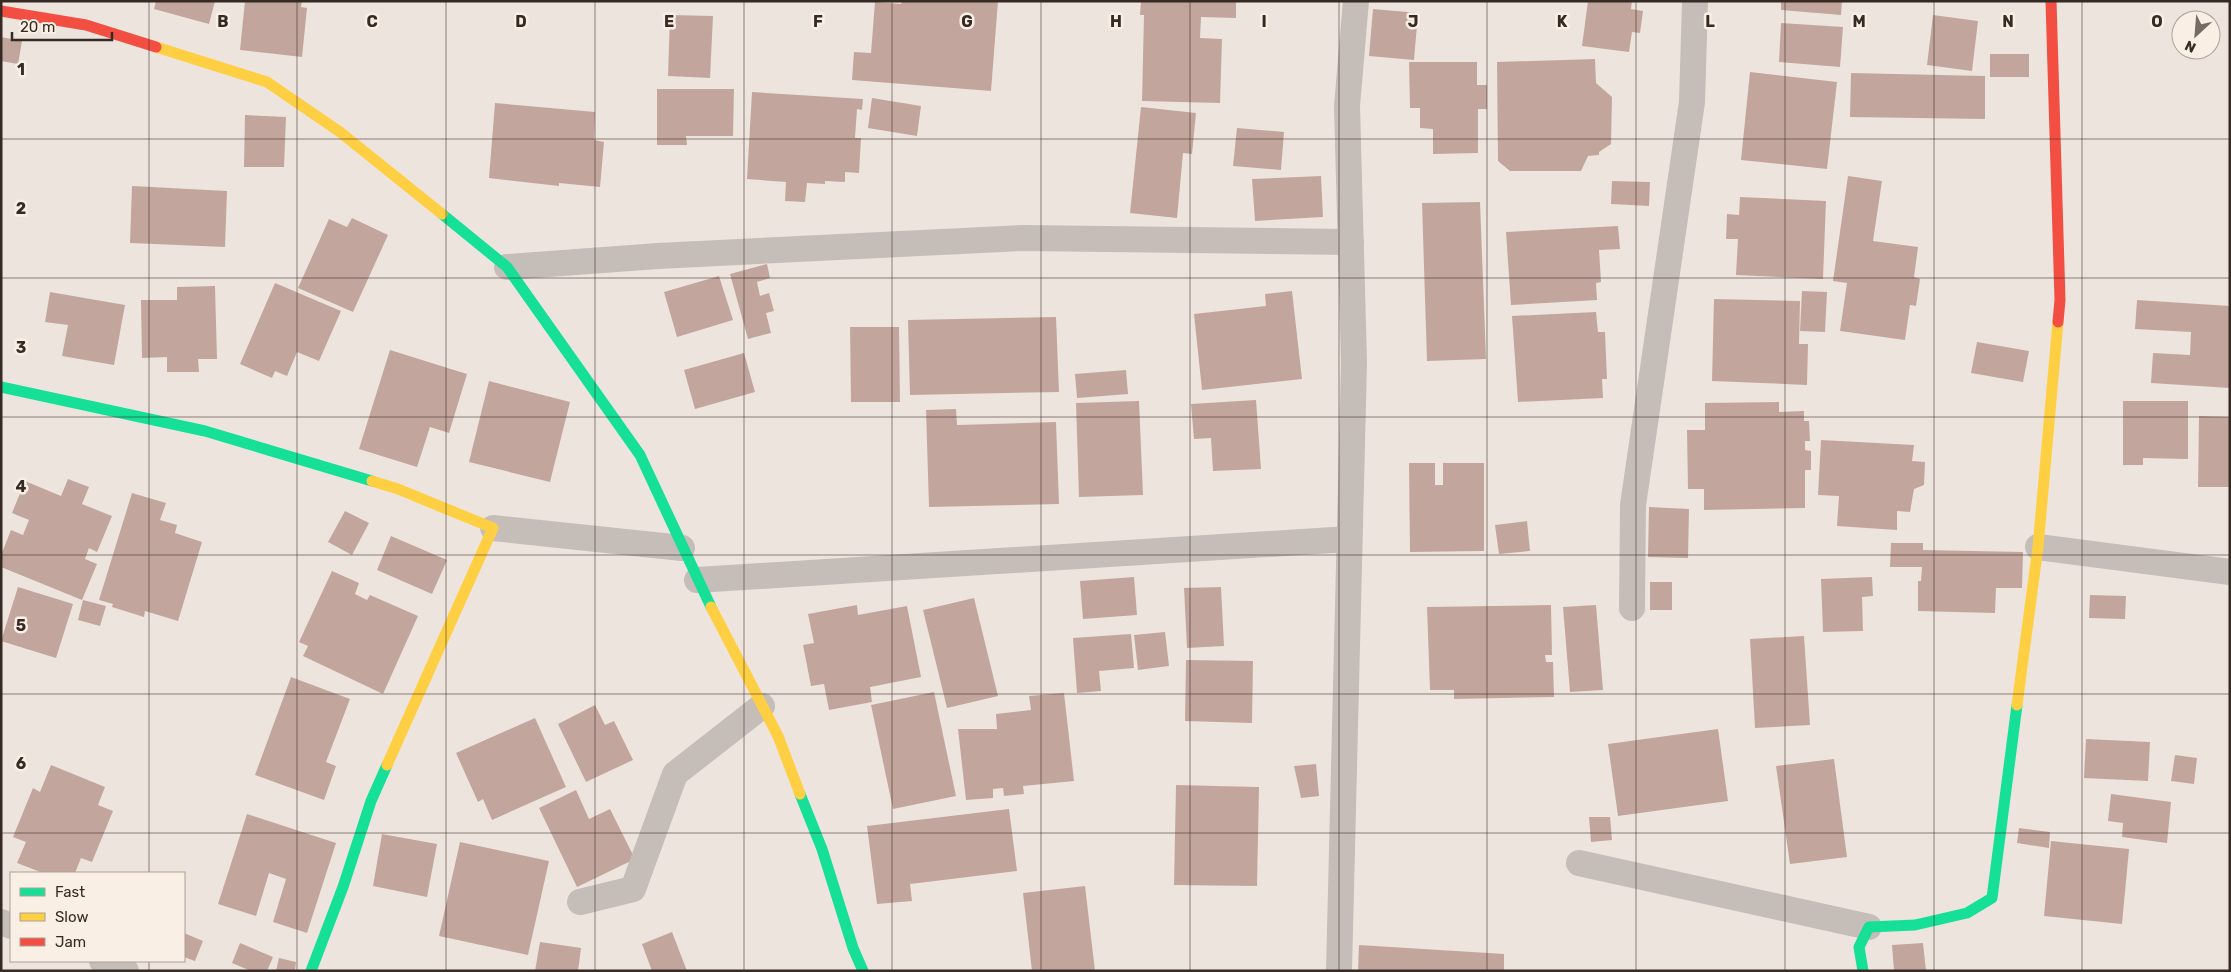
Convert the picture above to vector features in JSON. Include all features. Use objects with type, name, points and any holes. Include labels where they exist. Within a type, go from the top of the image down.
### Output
[{"type":"street","points":[[1339,971],[1354,362],[1347,106],[1356,1]]},
{"type":"street","points":[[1632,608],[1633,504],[1692,102],[1695,1]]},
{"type":"street","points":[[1579,864],[1869,927],[1915,925],[1967,913],[1992,898],[2038,547],[2060,300],[2051,1]]},
{"type":"street","points":[[1,11],[86,25],[267,82],[340,132],[507,266],[640,455],[697,580],[778,736],[822,848],[853,948],[863,971]]},
{"type":"street","points":[[507,266],[1022,238],[1351,242]]},
{"type":"street","points":[[1,387],[49,396],[166,425],[205,431],[398,489],[493,528],[682,548]]},
{"type":"street","points":[[311,971],[343,887],[371,801],[493,528]]},
{"type":"street","points":[[697,580],[1349,539]]},
{"type":"street","points":[[2038,547],[2230,572]]},
{"type":"street","points":[[580,902],[633,889],[675,774],[762,706]]},
{"type":"street","points":[[1863,971],[1860,947],[1869,927]]},
{"type":"street","points":[[104,962],[126,971]]},
{"type":"building","points":[[156,1],[215,1],[209,24],[154,9]]},
{"type":"building","points":[[245,1],[302,1],[301,7],[307,8],[302,57],[240,50]]},
{"type":"building","points":[[902,1],[998,1],[991,91],[852,80],[854,52],[871,53],[875,2],[901,4]]},
{"type":"building","points":[[1141,1],[1236,1],[1236,18],[1201,17],[1200,38],[1222,39],[1220,103],[1142,101],[1144,15],[1140,15]]},
{"type":"building","points":[[1588,1],[1632,1],[1631,9],[1643,11],[1640,33],[1632,32],[1629,52],[1582,46]]},
{"type":"building","points":[[1781,1],[1842,1],[1841,15],[1781,10]]},
{"type":"building","points":[[1373,9],[1418,13],[1414,60],[1369,56]]},
{"type":"building","points":[[670,15],[713,16],[710,78],[668,76]]},
{"type":"building","points":[[1933,15],[1978,21],[1972,71],[1927,65]]},
{"type":"building","points":[[1781,23],[1843,27],[1840,67],[1779,62]]},
{"type":"building","points":[[1,37],[22,41],[18,64],[1,61]]},
{"type":"building","points":[[1990,54],[2029,54],[2029,77],[1990,77]]},
{"type":"building","points":[[1595,59],[1596,83],[1612,97],[1611,144],[1599,152],[1599,155],[1588,156],[1581,171],[1510,171],[1498,161],[1497,62]]},
{"type":"building","points":[[1409,62],[1477,62],[1477,85],[1487,85],[1487,109],[1478,109],[1478,153],[1433,154],[1433,129],[1420,128],[1420,108],[1410,108]]},
{"type":"building","points":[[1750,72],[1837,82],[1827,169],[1741,160]]},
{"type":"building","points":[[1851,73],[1985,76],[1985,119],[1850,117]]},
{"type":"building","points":[[657,89],[734,89],[733,136],[686,136],[687,145],[657,145]]},
{"type":"building","points":[[752,92],[863,99],[862,110],[857,109],[855,138],[861,138],[859,173],[845,172],[845,182],[825,181],[825,184],[807,183],[805,202],[785,201],[786,182],[747,179]]},
{"type":"building","points":[[872,98],[921,106],[917,136],[868,128]]},
{"type":"building","points":[[495,103],[595,112],[594,140],[604,142],[600,187],[559,183],[559,186],[489,178]]},
{"type":"building","points":[[1141,107],[1196,113],[1192,154],[1183,153],[1177,218],[1130,213]]},
{"type":"building","points":[[245,115],[286,117],[284,167],[244,167]]},
{"type":"building","points":[[1237,128],[1284,132],[1281,170],[1233,166]]},
{"type":"building","points":[[1321,176],[1323,217],[1255,221],[1252,179]]},
{"type":"building","points":[[1848,176],[1882,181],[1873,241],[1918,247],[1914,277],[1920,279],[1916,306],[1910,305],[1905,340],[1840,331],[1847,283],[1833,281]]},
{"type":"building","points":[[1612,181],[1650,182],[1649,206],[1611,204]]},
{"type":"building","points":[[132,186],[227,191],[225,247],[130,243]]},
{"type":"building","points":[[1740,197],[1826,201],[1823,279],[1736,275],[1738,239],[1726,239],[1727,214],[1739,215]]},
{"type":"building","points":[[1480,202],[1486,359],[1427,361],[1422,203]]},
{"type":"building","points":[[352,218],[388,235],[353,312],[298,288],[329,219],[347,227]]},
{"type":"building","points":[[1618,226],[1620,249],[1599,250],[1601,282],[1596,283],[1597,300],[1511,305],[1506,232]]},
{"type":"building","points":[[767,264],[770,278],[757,282],[760,296],[769,293],[774,311],[766,313],[771,333],[748,339],[730,274]]},
{"type":"building","points":[[719,276],[733,320],[677,337],[664,292]]},
{"type":"building","points":[[275,283],[341,311],[319,361],[297,352],[287,376],[275,371],[272,378],[240,364]]},
{"type":"building","points":[[215,286],[217,359],[198,359],[199,372],[167,372],[167,357],[142,358],[141,300],[177,300],[177,287]]},
{"type":"building","points":[[1292,291],[1302,379],[1202,390],[1194,314],[1266,306],[1265,294]]},
{"type":"building","points":[[1802,291],[1827,292],[1825,332],[1800,331]]},
{"type":"building","points":[[50,292],[125,305],[114,365],[62,356],[68,325],[45,322]]},
{"type":"building","points":[[1714,299],[1800,301],[1799,344],[1808,344],[1807,385],[1712,381]]},
{"type":"building","points":[[2137,300],[2230,306],[2230,388],[2151,383],[2153,353],[2190,355],[2191,332],[2135,329]]},
{"type":"building","points":[[1596,312],[1598,332],[1605,332],[1607,379],[1602,379],[1603,398],[1518,402],[1512,316]]},
{"type":"building","points":[[1056,317],[1059,392],[910,395],[908,320]]},
{"type":"building","points":[[850,327],[899,327],[900,402],[851,402]]},
{"type":"building","points":[[1977,342],[2029,351],[2023,382],[1971,373]]},
{"type":"building","points":[[390,350],[467,374],[449,433],[430,427],[417,467],[359,449]]},
{"type":"building","points":[[744,353],[755,392],[695,409],[684,370]]},
{"type":"building","points":[[1126,370],[1128,394],[1077,398],[1075,374]]},
{"type":"building","points":[[489,381],[570,402],[550,482],[469,462]]},
{"type":"building","points":[[1256,400],[1261,469],[1213,471],[1211,438],[1194,439],[1191,404]]},
{"type":"building","points":[[1139,401],[1143,495],[1079,497],[1076,403]]},
{"type":"building","points":[[2123,401],[2188,401],[2188,459],[2143,458],[2143,465],[2123,465]]},
{"type":"building","points":[[1779,402],[1779,412],[1804,411],[1804,421],[1809,421],[1810,441],[1805,441],[1805,450],[1811,451],[1811,470],[1805,470],[1805,508],[1704,510],[1704,489],[1688,489],[1687,430],[1705,430],[1705,403]]},
{"type":"building","points":[[956,409],[957,425],[1056,422],[1059,504],[929,507],[926,410]]},
{"type":"building","points":[[2199,416],[2230,417],[2230,487],[2198,487]]},
{"type":"building","points":[[1821,440],[1914,445],[1912,461],[1925,462],[1924,485],[1914,489],[1910,512],[1897,511],[1897,530],[1837,526],[1839,496],[1818,495]]},
{"type":"building","points":[[1409,463],[1435,463],[1435,485],[1443,485],[1443,463],[1484,463],[1484,551],[1410,552]]},
{"type":"building","points":[[68,479],[89,487],[82,504],[112,516],[97,552],[89,548],[85,559],[97,564],[82,600],[1,567],[1,555],[11,530],[23,535],[29,520],[12,513],[25,481],[61,496]]},
{"type":"building","points":[[132,493],[166,503],[160,520],[177,525],[175,533],[202,542],[178,621],[145,611],[144,617],[112,607],[113,604],[99,600]]},
{"type":"building","points":[[1649,507],[1689,509],[1688,558],[1648,557]]},
{"type":"building","points":[[345,511],[369,523],[352,555],[328,542]]},
{"type":"building","points":[[1527,521],[1530,551],[1499,554],[1495,525]]},
{"type":"building","points":[[391,536],[447,560],[432,594],[377,570]]},
{"type":"building","points":[[1891,543],[1923,543],[1923,550],[2023,552],[2022,588],[1996,588],[1995,613],[1918,611],[1918,581],[1921,581],[1922,567],[1890,567]]},
{"type":"building","points":[[332,571],[359,583],[355,594],[367,600],[370,595],[418,616],[383,694],[303,656],[308,646],[299,642]]},
{"type":"building","points":[[1134,577],[1137,615],[1083,619],[1080,581]]},
{"type":"building","points":[[1872,577],[1873,596],[1862,597],[1863,631],[1823,632],[1821,579]]},
{"type":"building","points":[[1650,582],[1672,582],[1672,610],[1650,610]]},
{"type":"building","points":[[18,587],[73,604],[56,658],[1,641]]},
{"type":"building","points":[[1221,587],[1224,646],[1187,648],[1184,588]]},
{"type":"building","points":[[2090,595],[2126,596],[2125,619],[2089,618]]},
{"type":"building","points":[[974,598],[998,696],[947,708],[923,610]]},
{"type":"building","points":[[83,600],[106,606],[100,626],[78,620]]},
{"type":"building","points":[[857,605],[858,615],[907,606],[921,677],[870,687],[872,702],[829,710],[824,684],[811,686],[803,645],[814,643],[808,614]]},
{"type":"building","points":[[1551,605],[1552,655],[1545,655],[1546,662],[1553,662],[1554,697],[1454,699],[1454,690],[1430,690],[1427,607]]},
{"type":"building","points":[[1596,605],[1603,690],[1570,692],[1563,607]]},
{"type":"building","points":[[1165,632],[1169,666],[1138,670],[1134,635]]},
{"type":"building","points":[[1131,634],[1134,668],[1099,671],[1101,691],[1077,693],[1073,638]]},
{"type":"building","points":[[1804,636],[1810,725],[1755,728],[1750,639]]},
{"type":"building","points":[[1186,660],[1253,661],[1252,723],[1185,721]]},
{"type":"building","points":[[291,677],[350,699],[326,762],[336,766],[324,800],[255,775]]},
{"type":"building","points":[[934,692],[956,796],[893,809],[871,705]]},
{"type":"building","points":[[1064,693],[1074,781],[1023,786],[1024,794],[1004,796],[1003,788],[993,789],[993,798],[966,800],[958,729],[997,729],[996,714],[1031,710],[1029,696]]},
{"type":"building","points":[[595,705],[605,725],[614,721],[633,760],[586,782],[558,724]]},
{"type":"building","points":[[535,718],[566,787],[492,820],[483,799],[478,802],[456,753]]},
{"type":"building","points":[[1718,729],[1728,801],[1618,816],[1608,744]]},
{"type":"building","points":[[2086,739],[2150,742],[2148,781],[2084,778]]},
{"type":"building","points":[[2175,755],[2197,758],[2194,784],[2171,781]]},
{"type":"building","points":[[1834,759],[1847,857],[1790,864],[1776,766]]},
{"type":"building","points":[[1316,764],[1319,796],[1301,798],[1294,766]]},
{"type":"building","points":[[51,765],[105,787],[98,805],[113,811],[92,862],[81,858],[75,872],[40,872],[17,863],[26,842],[13,837],[33,788],[40,792]]},
{"type":"building","points":[[1176,785],[1259,787],[1257,886],[1174,885]]},
{"type":"building","points":[[576,790],[589,819],[610,809],[635,859],[577,887],[539,808]]},
{"type":"building","points":[[2111,794],[2171,802],[2167,843],[2122,837],[2123,823],[2108,821]]},
{"type":"building","points":[[1009,809],[1017,871],[910,884],[912,901],[877,904],[867,826]]},
{"type":"building","points":[[247,814],[336,843],[307,933],[273,922],[286,879],[269,873],[256,916],[218,904]]},
{"type":"building","points":[[1589,817],[1610,817],[1612,840],[1591,842]]},
{"type":"building","points":[[2019,828],[2050,832],[2049,848],[2017,843]]},
{"type":"building","points":[[382,834],[437,844],[427,897],[373,886]]},
{"type":"building","points":[[2051,841],[2129,849],[2122,924],[2044,916]]},
{"type":"building","points":[[460,842],[549,861],[528,955],[439,936]]},
{"type":"building","points":[[1085,886],[1095,971],[1032,971],[1023,893]]},
{"type":"building","points":[[672,932],[687,971],[652,971],[642,944]]},
{"type":"building","points":[[185,933],[203,941],[195,961],[185,957]]},
{"type":"building","points":[[540,942],[581,948],[578,971],[535,971]]},
{"type":"building","points":[[240,943],[273,957],[267,971],[251,971],[232,963]]},
{"type":"building","points":[[1923,943],[1926,971],[1894,971],[1892,945]]},
{"type":"building","points":[[1359,945],[1504,954],[1504,971],[1358,971]]},
{"type":"building","points":[[279,958],[296,962],[295,971],[276,971]]},
{"type":"traffic: fast","points":[[442,214],[507,267],[640,455],[711,607]]},
{"type":"traffic: fast","points":[[1,387],[205,431],[372,481]]},
{"type":"traffic: fast","points":[[1863,971],[1859,947],[1869,927],[1915,925],[1967,913],[1992,898],[2017,705]]},
{"type":"traffic: fast","points":[[311,971],[343,887],[371,801],[387,765]]},
{"type":"traffic: fast","points":[[800,794],[822,849],[853,948],[863,971]]},
{"type":"traffic: slow","points":[[156,47],[267,82],[340,132],[442,214]]},
{"type":"traffic: slow","points":[[2017,705],[2038,547],[2058,322]]},
{"type":"traffic: slow","points":[[372,481],[398,489],[493,528],[387,765]]},
{"type":"traffic: slow","points":[[711,607],[778,736],[800,794]]},
{"type":"traffic: jam","points":[[2051,1],[2060,300],[2058,322]]},
{"type":"traffic: jam","points":[[1,11],[86,25],[156,47]]}]
